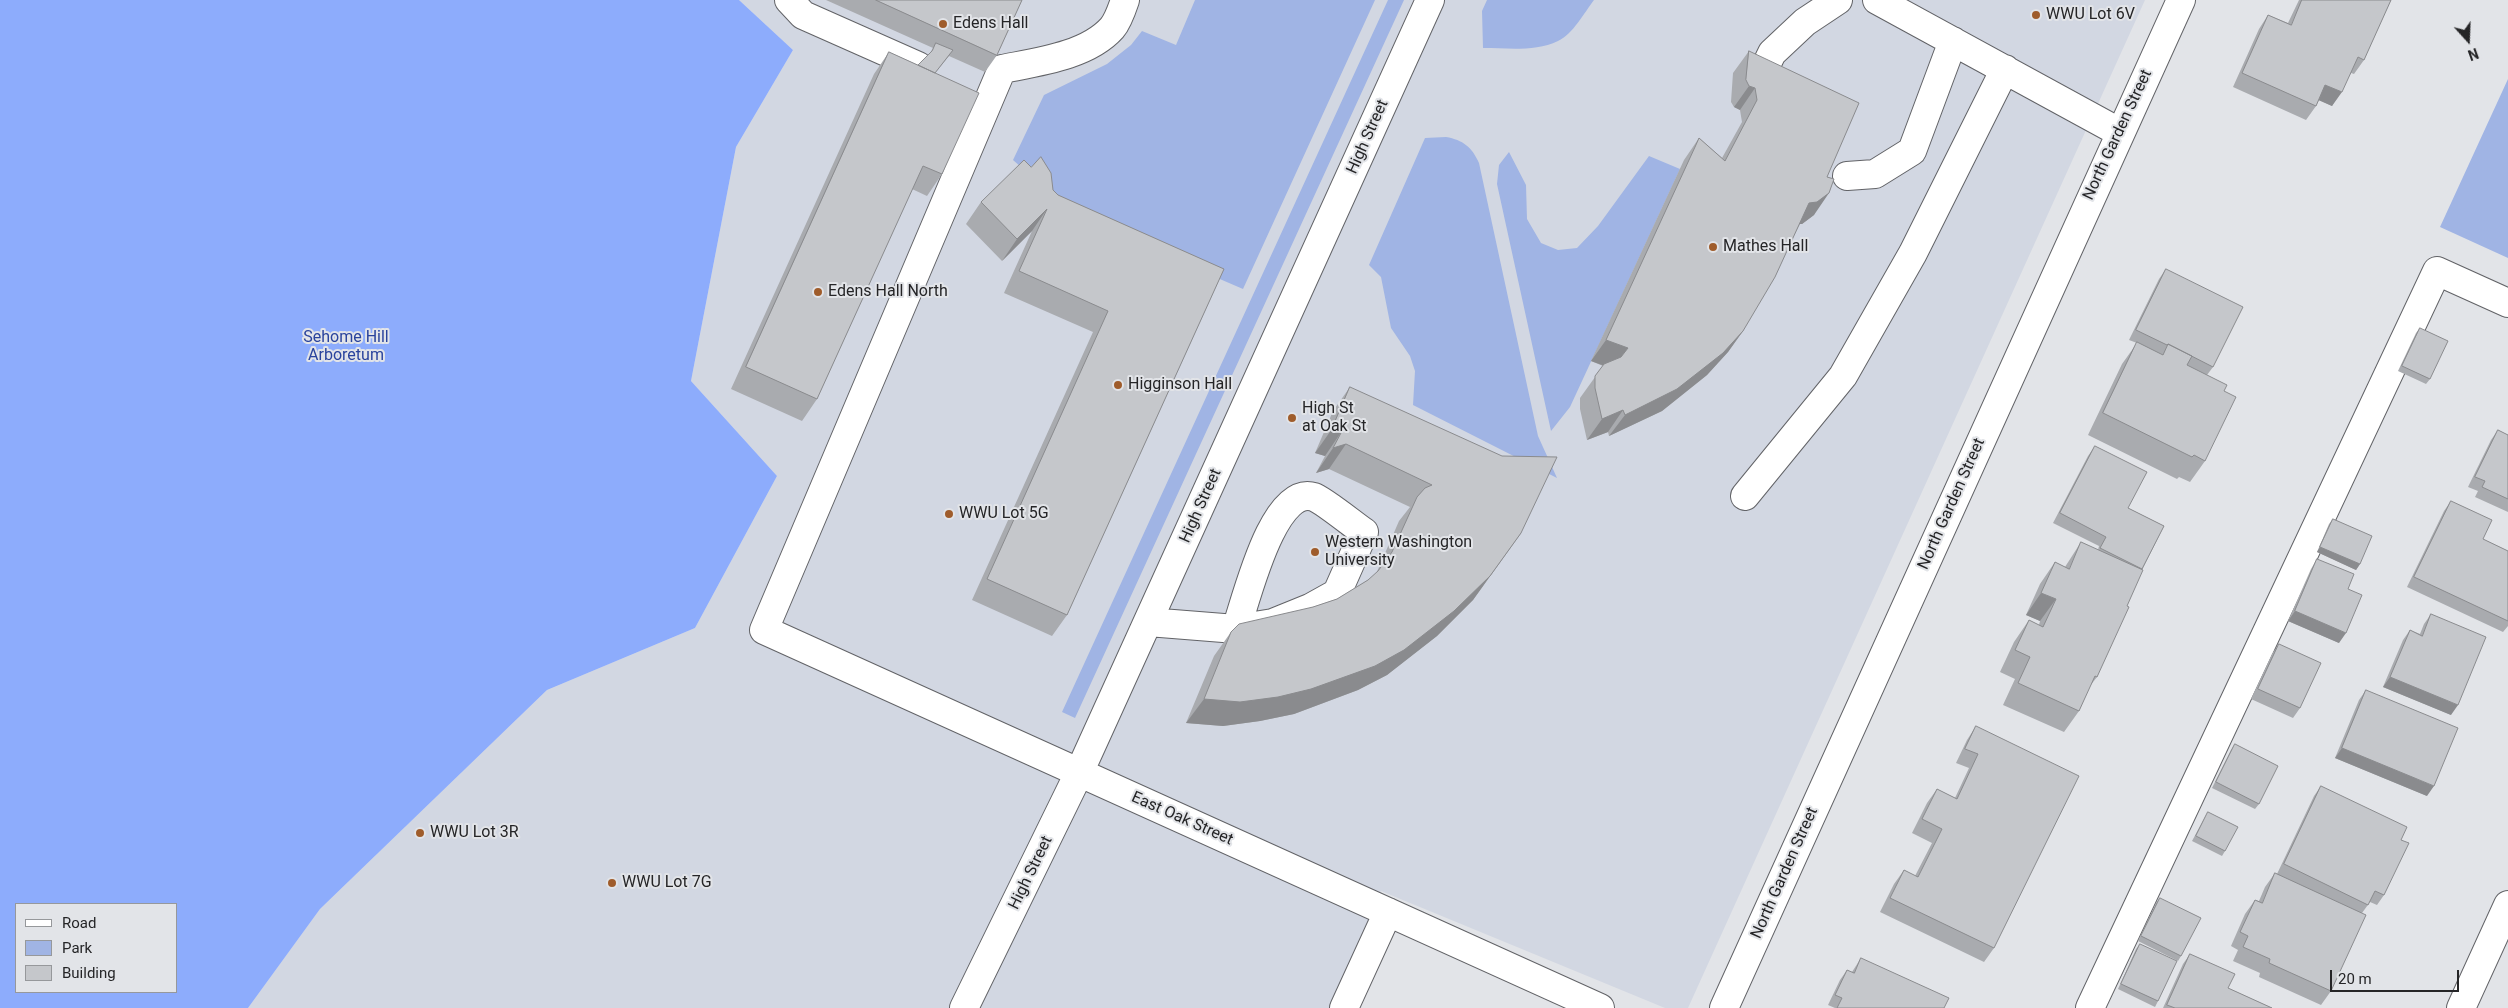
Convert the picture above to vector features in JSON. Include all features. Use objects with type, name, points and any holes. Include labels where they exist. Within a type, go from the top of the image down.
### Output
[{"type":"street","points":[[789,0],[802,15],[990,98],[1002,69],[1059,57],[1099,40],[1114,27],[1125,0]]},
{"type":"street","name":"High Street","points":[[964,1008],[1080,773],[1430,0]]},
{"type":"street","points":[[1757,84],[1772,53],[1805,22],[1838,0]]},
{"type":"street","points":[[1877,0],[2119,132]]},
{"type":"street","name":"North Garden Street","points":[[1724,1008],[2180,0]]},
{"type":"street","points":[[1847,176],[1875,174],[1912,151],[1953,41]]},
{"type":"street","points":[[1745,496],[1844,376],[1913,253],[2005,70]]},
{"type":"street","name":"East Oak Street","points":[[990,98],[764,630],[1600,1008]]},
{"type":"street","points":[[2090,1008],[2436,271],[2508,303]]},
{"type":"street","points":[[1148,622],[1236,629],[1273,623],[1310,608],[1337,593],[1364,532],[1314,497],[1296,498],[1286,507],[1268,535],[1236,629]]},
{"type":"street","points":[[2461,1008],[2508,905]]},
{"type":"street","points":[[1344,1008],[1388,912]]},
{"type":"shaded area","name":"Western Washington University","points":[[739,0],[2145,0],[1688,1008],[1665,1008],[1381,891],[1329,1008],[248,1008],[320,909],[547,690],[695,628],[777,476],[691,381],[736,147],[793,50]]},
{"type":"green space","name":"Sehome Hill Arboretum","points":[[0,0],[739,0],[793,50],[736,147],[691,381],[777,476],[695,628],[547,690],[320,909],[248,1008],[0,1008]]},
{"type":"green space","points":[[1195,0],[1375,0],[1243,289],[1043,203],[1029,174],[1013,160],[1044,95],[1107,64],[1131,45],[1142,31],[1176,45]]},
{"type":"green space","points":[[1388,0],[1404,0],[1075,718],[1062,712]]},
{"type":"green space","points":[[1487,0],[1594,0],[1569,33],[1558,41],[1540,47],[1511,49],[1483,48],[1482,11]]},
{"type":"green space","points":[[2508,79],[2508,258],[2440,227]]},
{"type":"green space","points":[[1446,137],[1466,145],[1479,163],[1538,436],[1557,478],[1413,405],[1415,371],[1410,356],[1391,328],[1381,277],[1369,265],[1425,138]]},
{"type":"green space","points":[[1509,152],[1526,185],[1527,219],[1541,243],[1558,250],[1577,248],[1598,226],[1649,156],[1680,169],[1570,407],[1551,431],[1497,184],[1499,165]]},
{"type":"building","points":[[876,0],[1022,0],[997,55]]},
{"type":"building","points":[[2302,0],[2391,0],[2364,60],[2358,57],[2342,92],[2325,85],[2316,106],[2242,73],[2268,15],[2291,25]]},
{"type":"building","points":[[936,43],[953,50],[935,73],[918,65],[932,51]]},
{"type":"building","name":"Mathes Hall","points":[[1749,51],[1859,103],[1827,177],[1834,179],[1829,193],[1817,202],[1809,203],[1775,277],[1743,331],[1723,353],[1677,389],[1625,415],[1623,410],[1602,419],[1595,388],[1595,376],[1604,364],[1621,357],[1628,348],[1606,340],[1699,138],[1725,161],[1757,100],[1755,88],[1749,86],[1746,80]]},
{"type":"building","name":"Edens Hall North","points":[[889,52],[979,93],[942,174],[923,166],[817,399],[746,367]]},
{"type":"building","name":"Higginson Hall","points":[[1041,157],[1051,173],[1053,190],[1058,195],[1224,269],[1067,615],[987,579],[1108,311],[1019,271],[1047,209],[1017,239],[981,202],[1024,160],[1031,167]]},
{"type":"building","points":[[2166,269],[2243,307],[2213,367],[2136,330]]},
{"type":"building","points":[[2420,328],[2448,341],[2430,379],[2402,366]]},
{"type":"building","points":[[2137,342],[2163,355],[2168,344],[2192,356],[2187,365],[2227,385],[2224,391],[2236,397],[2205,461],[2194,455],[2192,457],[2103,413]]},
{"type":"building","points":[[1350,387],[1502,456],[1557,457],[1521,533],[1490,576],[1454,611],[1404,650],[1375,666],[1311,689],[1278,697],[1240,702],[1204,699],[1231,632],[1239,624],[1313,607],[1337,599],[1368,580],[1378,571],[1392,552],[1417,497],[1425,488],[1432,485],[1346,444],[1333,448],[1342,431],[1332,429]]},
{"type":"building","points":[[2498,430],[2508,435],[2508,499],[2482,487],[2485,481],[2475,477]]},
{"type":"building","points":[[2095,446],[2147,472],[2128,508],[2164,526],[2142,569],[2100,548],[2106,537],[2060,513]]},
{"type":"building","points":[[2451,501],[2492,520],[2483,539],[2508,551],[2508,621],[2414,577]]},
{"type":"building","points":[[2333,519],[2372,536],[2360,564],[2320,547]]},
{"type":"building","points":[[2081,542],[2143,570],[2127,606],[2129,607],[2079,711],[2018,683],[2030,657],[2015,650],[2029,620],[2043,627],[2056,599],[2041,593],[2055,562],[2069,569]]},
{"type":"building","points":[[2317,559],[2354,574],[2348,589],[2362,595],[2346,633],[2295,611]]},
{"type":"building","points":[[2431,614],[2486,637],[2458,705],[2390,677],[2410,630],[2422,636]]},
{"type":"building","points":[[2279,644],[2321,663],[2300,708],[2258,689]]},
{"type":"building","points":[[2366,690],[2458,728],[2434,786],[2342,748]]},
{"type":"building","points":[[1976,726],[2079,776],[1994,948],[1890,898],[1904,870],[1918,877],[1942,829],[1922,819],[1937,789],[1957,799],[1978,754],[1965,749]]},
{"type":"building","points":[[2235,744],[2278,766],[2259,804],[2216,782]]},
{"type":"building","points":[[2321,786],[2407,827],[2401,840],[2409,843],[2384,895],[2375,891],[2368,905],[2284,864]]},
{"type":"building","points":[[2208,812],[2238,827],[2225,851],[2196,836]]},
{"type":"building","points":[[2275,873],[2366,915],[2331,991],[2269,963],[2270,959],[2243,947],[2248,936],[2240,932],[2255,900],[2262,903]]},
{"type":"building","points":[[2160,898],[2201,918],[2181,956],[2141,936]]},
{"type":"building","points":[[2140,944],[2177,961],[2158,1001],[2121,984]]},
{"type":"building","points":[[2190,954],[2235,974],[2228,988],[2272,1008],[2175,1008],[2167,1005]]},
{"type":"building","points":[[1861,958],[1949,998],[1944,1008],[1837,1008],[1842,998],[1835,995],[1847,970],[1854,973]]},
{"type":"place","name":"WWU Lot 6V","points":[[2036,15]]},
{"type":"place","name":"Edens Hall","points":[[943,24]]},
{"type":"place","name":"Mathes Hall","points":[[1713,247]]},
{"type":"place","name":"Edens Hall North","points":[[818,292]]},
{"type":"place","name":"Higginson Hall","points":[[1118,385]]},
{"type":"place","name":"High St at Oak St","points":[[1292,418]]},
{"type":"place","name":"WWU Lot 5G","points":[[949,514]]},
{"type":"place","name":"Western Washington University","points":[[1315,552]]},
{"type":"place","name":"WWU Lot 3R","points":[[420,833]]},
{"type":"place","name":"WWU Lot 7G","points":[[612,883]]}]
